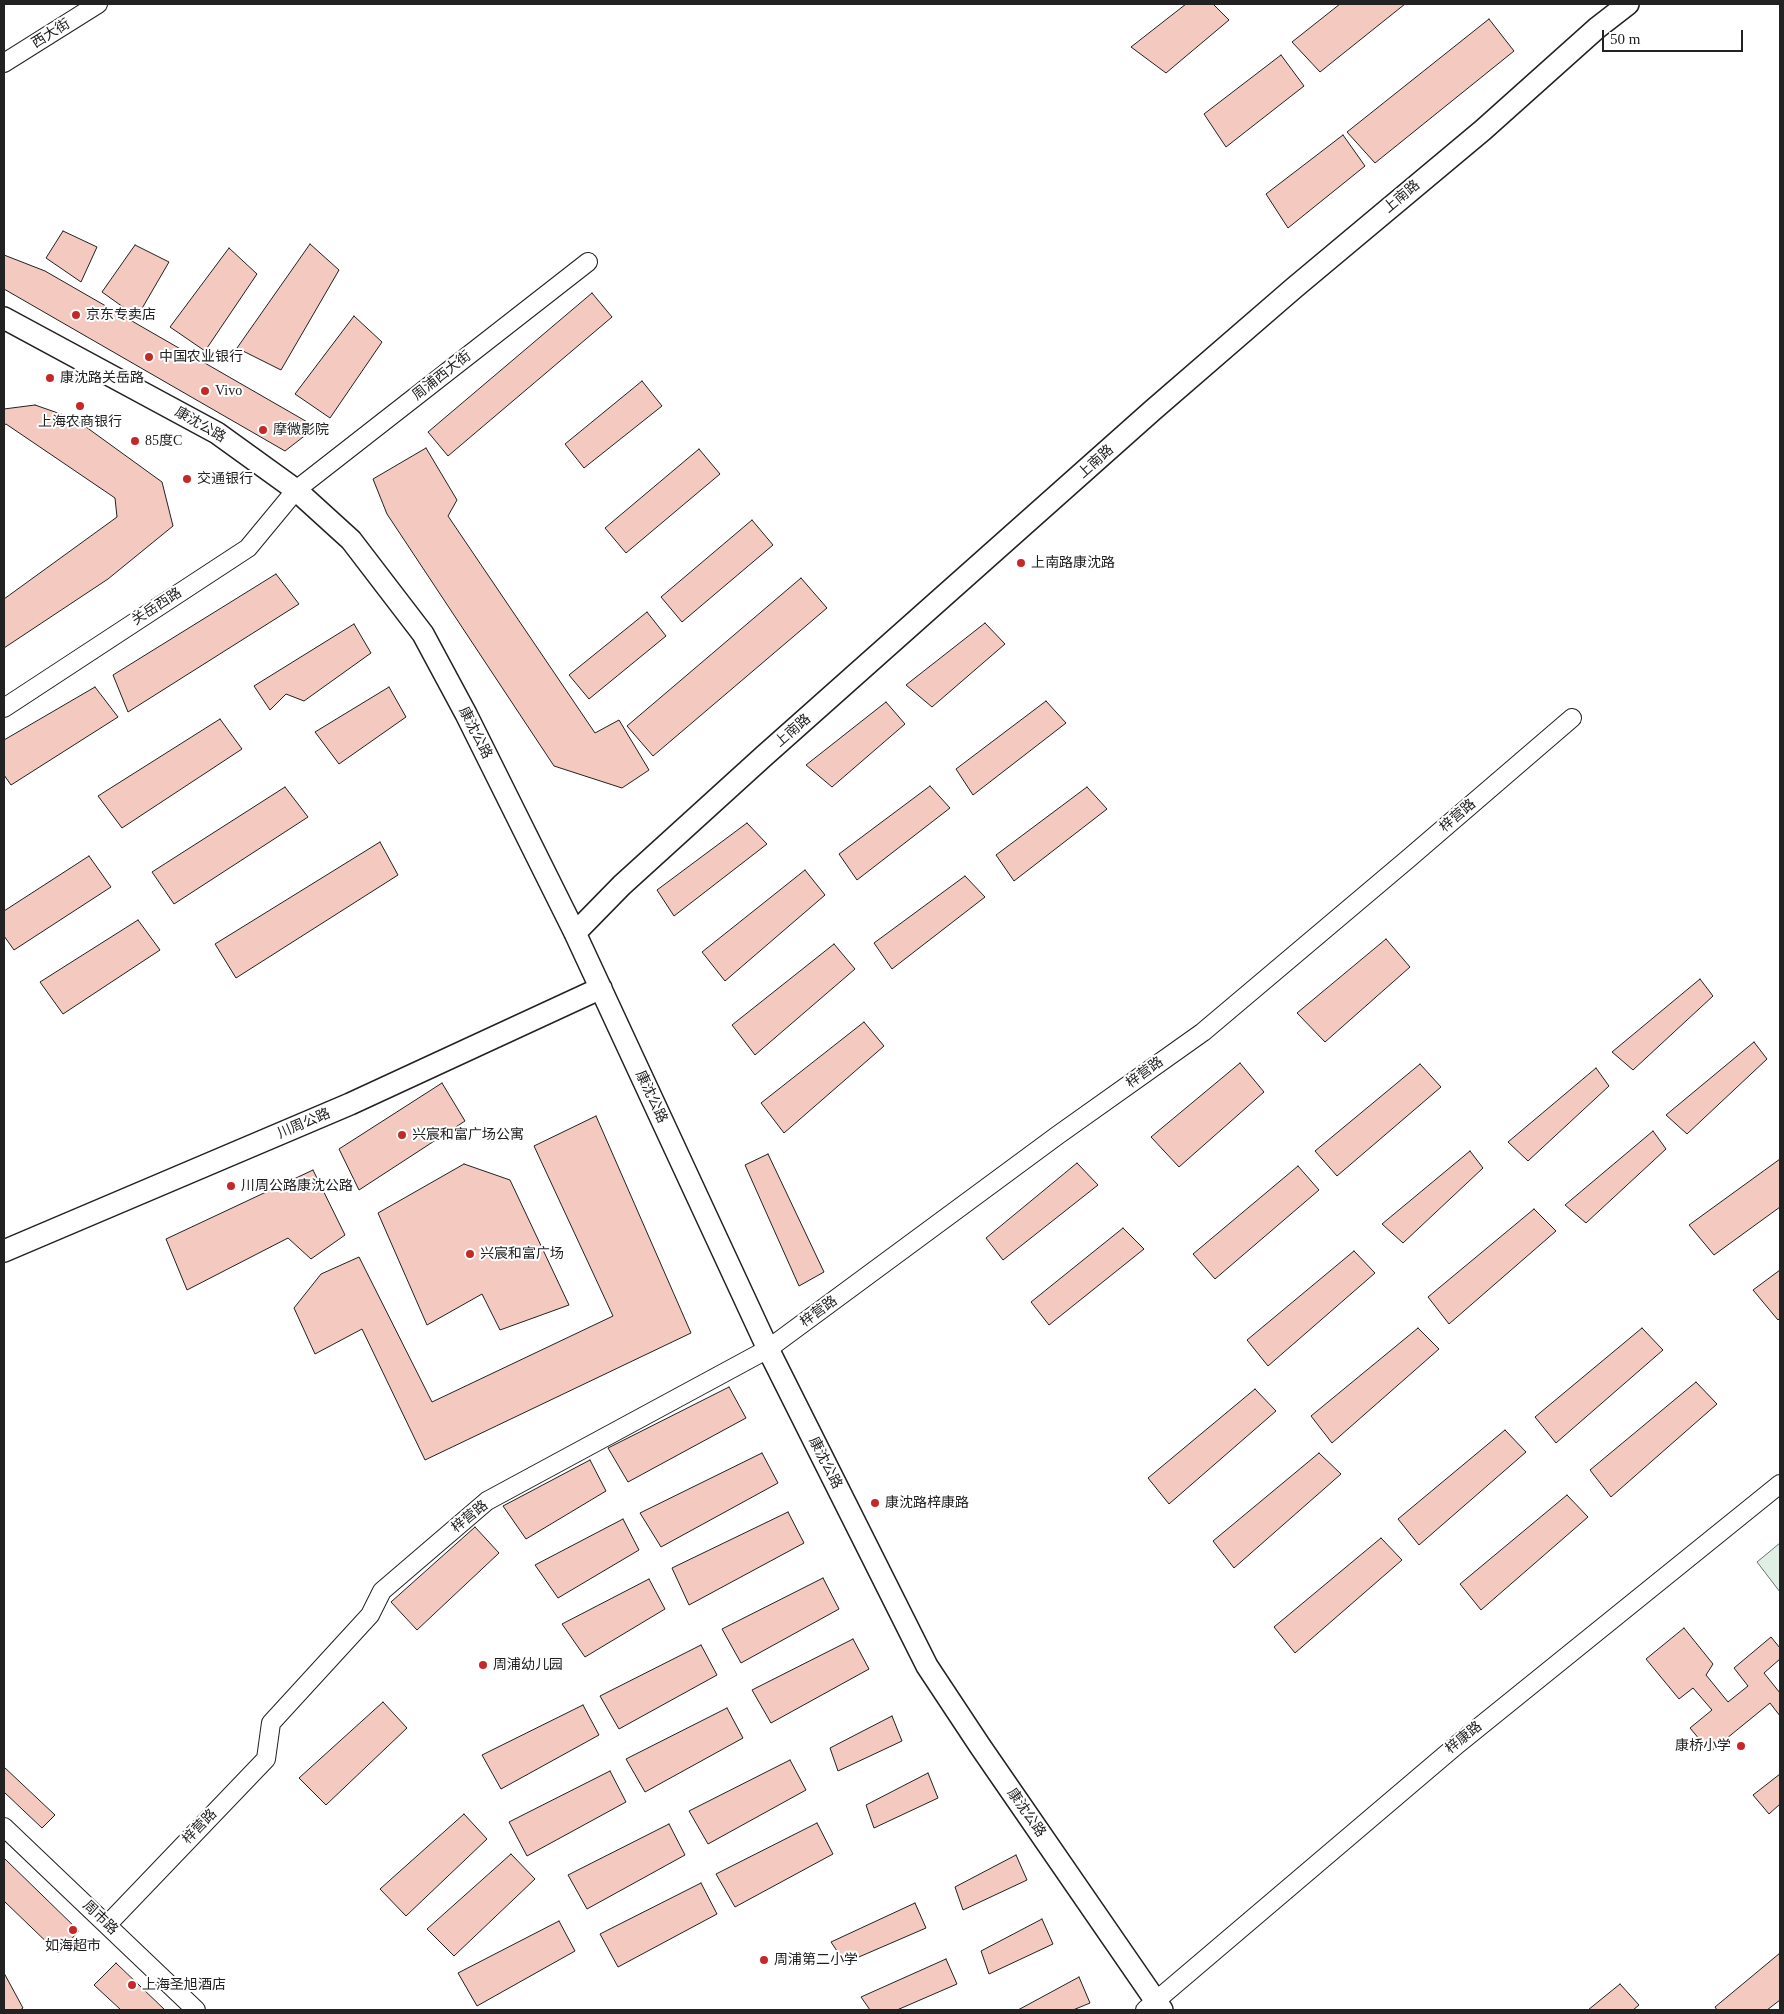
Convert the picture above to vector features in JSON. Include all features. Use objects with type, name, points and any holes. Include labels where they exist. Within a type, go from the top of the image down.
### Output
[{"type":"street","name":"西大街","points":[[4,64],[98,4]]},
{"type":"street","name":"上南路","points":[[575,933],[622,885],[757,762],[1153,410],[1294,288],[1483,130],[1597,28],[1628,4]]},
{"type":"street","name":"周浦西大街","points":[[296,490],[588,262]]},
{"type":"street","name":"康沈公路","points":[[4,318],[217,433],[296,490],[351,540],[423,634],[466,714],[575,933],[768,1350],[927,1666],[1154,2007]]},
{"type":"street","name":"关岳西路","points":[[4,708],[248,548],[296,490]]},
{"type":"street","name":"梓营路","points":[[107,1925],[266,1759],[271,1723],[370,1616],[382,1591],[488,1502],[768,1350],[1058,1136],[1203,1032],[1572,718]]},
{"type":"street","name":"川周公路","points":[[4,1251],[350,1104],[601,988]]},
{"type":"street","name":"梓康路","points":[[1154,2007],[1458,1744],[1780,1484]]},
{"type":"street","name":"周市路","points":[[4,1826],[196,2010]]},
{"type":"green space","points":[[1780,1543],[1780,1592],[1757,1562]]},
{"type":"building","points":[[1186,4],[1213,4],[1229,20],[1166,73],[1131,47]]},
{"type":"building","points":[[1340,4],[1405,4],[1320,72],[1292,42]]},
{"type":"building","points":[[1489,19],[1514,51],[1375,163],[1347,132]]},
{"type":"building","points":[[1281,55],[1304,86],[1226,147],[1204,114]]},
{"type":"building","points":[[1343,135],[1365,166],[1288,228],[1266,194]]},
{"type":"building","points":[[63,231],[97,247],[81,282],[46,258]]},
{"type":"building","points":[[310,244],[339,270],[281,370],[237,348]]},
{"type":"building","points":[[135,245],[169,262],[137,317],[102,292]]},
{"type":"building","points":[[229,248],[257,274],[205,351],[170,327]]},
{"type":"building","points":[[4,255],[45,271],[316,427],[285,451],[4,289]]},
{"type":"building","points":[[592,293],[612,317],[448,456],[428,432]]},
{"type":"building","points":[[354,316],[382,342],[330,418],[295,394]]},
{"type":"building","points":[[642,381],[662,406],[584,468],[565,444]]},
{"type":"building","points":[[35,405],[75,419],[162,482],[173,526],[108,579],[4,648],[4,599],[117,517],[115,498],[6,424],[4,425],[4,409]]},
{"type":"building","points":[[426,448],[457,500],[448,516],[595,733],[619,720],[649,770],[622,788],[554,766],[387,514],[373,479]]},
{"type":"building","points":[[699,449],[720,474],[626,553],[605,528]]},
{"type":"building","points":[[752,520],[773,545],[682,622],[661,597]]},
{"type":"building","points":[[276,574],[299,604],[128,712],[113,675]]},
{"type":"building","points":[[801,578],[827,608],[653,756],[627,726]]},
{"type":"building","points":[[647,612],[666,636],[589,699],[569,675]]},
{"type":"building","points":[[985,623],[1005,644],[932,707],[906,685]]},
{"type":"building","points":[[354,624],[371,653],[304,701],[286,694],[270,710],[254,686]]},
{"type":"building","points":[[95,687],[118,717],[11,785],[4,775],[4,740]]},
{"type":"building","points":[[389,687],[406,717],[339,764],[315,732]]},
{"type":"building","points":[[1046,701],[1066,723],[973,795],[956,769]]},
{"type":"building","points":[[886,702],[905,724],[832,787],[806,765]]},
{"type":"building","points":[[220,719],[242,749],[122,828],[98,796]]},
{"type":"building","points":[[930,786],[950,808],[857,880],[839,854]]},
{"type":"building","points":[[285,787],[308,817],[174,904],[152,872]]},
{"type":"building","points":[[1087,787],[1107,809],[1014,881],[996,855]]},
{"type":"building","points":[[747,823],[767,844],[674,916],[657,890]]},
{"type":"building","points":[[380,842],[398,875],[236,978],[215,944]]},
{"type":"building","points":[[89,856],[111,887],[14,950],[4,936],[4,911]]},
{"type":"building","points":[[805,870],[825,895],[725,981],[702,952]]},
{"type":"building","points":[[965,876],[985,897],[892,969],[874,943]]},
{"type":"building","points":[[138,920],[160,950],[63,1014],[40,982]]},
{"type":"building","points":[[1386,939],[1410,967],[1325,1042],[1297,1013]]},
{"type":"building","points":[[834,944],[855,969],[755,1055],[732,1025]]},
{"type":"building","points":[[1700,979],[1713,996],[1633,1070],[1612,1052]]},
{"type":"building","points":[[864,1022],[884,1046],[784,1133],[761,1103]]},
{"type":"building","points":[[1754,1042],[1767,1059],[1687,1134],[1666,1115]]},
{"type":"building","points":[[1240,1063],[1264,1092],[1179,1167],[1151,1137]]},
{"type":"building","points":[[1420,1064],[1441,1087],[1337,1176],[1315,1151]]},
{"type":"building","points":[[1596,1068],[1609,1086],[1528,1161],[1508,1142]]},
{"type":"building","name":"兴宸和富广场公寓","points":[[442,1083],[465,1121],[359,1190],[339,1149]]},
{"type":"building","points":[[596,1116],[691,1333],[425,1460],[362,1329],[315,1354],[294,1308],[321,1274],[359,1257],[432,1402],[613,1316],[534,1146]]},
{"type":"building","points":[[1653,1131],[1666,1149],[1586,1223],[1565,1205]]},
{"type":"building","points":[[1470,1151],[1483,1168],[1403,1243],[1382,1224]]},
{"type":"building","points":[[768,1154],[824,1272],[799,1286],[745,1165]]},
{"type":"building","points":[[1780,1159],[1780,1207],[1714,1255],[1689,1225]]},
{"type":"building","points":[[1077,1163],[1098,1185],[1003,1260],[986,1238]]},
{"type":"building","name":"兴宸和富广场","points":[[464,1164],[510,1180],[569,1305],[500,1330],[482,1294],[427,1325],[378,1213]]},
{"type":"building","points":[[1298,1166],[1319,1190],[1215,1279],[1193,1254]]},
{"type":"building","points":[[313,1170],[345,1235],[311,1259],[288,1238],[187,1290],[166,1239]]},
{"type":"building","points":[[1534,1209],[1556,1231],[1449,1324],[1428,1297]]},
{"type":"building","points":[[1123,1228],[1144,1249],[1049,1325],[1031,1302]]},
{"type":"building","points":[[1354,1251],[1375,1273],[1268,1366],[1247,1340]]},
{"type":"building","points":[[1780,1270],[1780,1318],[1778,1320],[1753,1290]]},
{"type":"building","points":[[1418,1328],[1439,1349],[1332,1443],[1311,1416]]},
{"type":"building","points":[[1642,1328],[1663,1350],[1556,1443],[1535,1417]]},
{"type":"building","points":[[1696,1382],[1717,1404],[1611,1497],[1590,1470]]},
{"type":"building","points":[[729,1387],[746,1418],[628,1482],[608,1448]]},
{"type":"building","points":[[1255,1389],[1276,1411],[1169,1504],[1148,1478]]},
{"type":"building","points":[[1505,1430],[1526,1452],[1419,1545],[1398,1519]]},
{"type":"building","points":[[762,1453],[778,1483],[661,1547],[640,1513]]},
{"type":"building","points":[[1319,1453],[1341,1474],[1234,1568],[1213,1541]]},
{"type":"building","points":[[590,1460],[606,1491],[526,1539],[503,1506]]},
{"type":"building","points":[[1567,1495],[1588,1517],[1481,1610],[1460,1584]]},
{"type":"building","points":[[788,1512],[804,1543],[689,1605],[672,1568]]},
{"type":"building","points":[[623,1519],[639,1550],[558,1598],[535,1565]]},
{"type":"building","points":[[475,1527],[499,1553],[417,1630],[391,1602]]},
{"type":"building","points":[[1381,1538],[1402,1560],[1295,1653],[1274,1627]]},
{"type":"building","points":[[823,1578],[839,1609],[741,1663],[722,1629]]},
{"type":"building","points":[[649,1579],[665,1609],[585,1657],[562,1624]]},
{"type":"building","points":[[1684,1628],[1713,1664],[1706,1675],[1728,1702],[1748,1686],[1734,1668],[1771,1637],[1780,1648],[1780,1659],[1764,1673],[1780,1693],[1780,1716],[1770,1703],[1710,1752],[1690,1728],[1712,1710],[1693,1688],[1679,1699],[1646,1659]]},
{"type":"building","points":[[853,1639],[869,1669],[771,1723],[752,1690]]},
{"type":"building","points":[[701,1645],[717,1675],[619,1729],[600,1696]]},
{"type":"building","points":[[383,1702],[407,1728],[326,1805],[299,1778]]},
{"type":"building","points":[[583,1705],[599,1735],[501,1789],[482,1755]]},
{"type":"building","points":[[727,1708],[743,1738],[645,1792],[626,1759]]},
{"type":"building","points":[[892,1716],[902,1741],[838,1771],[830,1748]]},
{"type":"building","points":[[790,1760],[806,1790],[708,1844],[689,1811]]},
{"type":"building","points":[[4,1767],[55,1815],[42,1828],[4,1792]]},
{"type":"building","points":[[610,1771],[626,1802],[527,1856],[509,1822]]},
{"type":"building","points":[[928,1773],[938,1798],[874,1828],[866,1805]]},
{"type":"building","points":[[1780,1774],[1780,1804],[1769,1814],[1753,1795]]},
{"type":"building","points":[[464,1814],[487,1839],[406,1916],[380,1889]]},
{"type":"building","points":[[817,1823],[833,1854],[735,1907],[716,1874]]},
{"type":"building","points":[[669,1824],[685,1855],[587,1909],[568,1875]]},
{"type":"building","points":[[511,1854],[535,1879],[454,1956],[427,1929]]},
{"type":"building","points":[[1016,1855],[1027,1880],[963,1910],[955,1887]]},
{"type":"building","points":[[4,1858],[79,1931],[58,1953],[4,1901]]},
{"type":"building","points":[[701,1883],[717,1914],[618,1967],[600,1934]]},
{"type":"building","points":[[915,1903],[926,1928],[845,1963],[831,1942]]},
{"type":"building","points":[[1042,1919],[1053,1944],[989,1974],[981,1951]]},
{"type":"building","points":[[559,1921],[575,1951],[477,2006],[458,1973]]},
{"type":"building","points":[[1780,1953],[1780,2000],[1767,2010],[1717,2010],[1715,2007]]},
{"type":"building","points":[[946,1959],[957,1984],[897,2010],[870,2010],[861,1997]]},
{"type":"building","points":[[116,1963],[165,2010],[121,2010],[94,1985]]},
{"type":"building","points":[[4,1973],[23,2008],[20,2010],[4,2010]]},
{"type":"building","points":[[1079,1977],[1090,2003],[1073,2010],[1018,2010]]},
{"type":"building","points":[[1620,1984],[1639,2005],[1633,2010],[1588,2010]]},
{"type":"place","name":"京东专卖店","points":[[76,315]]},
{"type":"place","name":"中国农业银行","points":[[149,357]]},
{"type":"place","name":"康沈路关岳路","points":[[50,378]]},
{"type":"place","name":"Vivo","points":[[205,391]]},
{"type":"place","name":"上海农商银行","points":[[80,406]]},
{"type":"place","name":"摩微影院","points":[[263,430]]},
{"type":"place","name":"85度C","points":[[135,441]]},
{"type":"place","name":"交通银行","points":[[187,479]]},
{"type":"place","name":"上南路康沈路","points":[[1021,563]]},
{"type":"place","name":"兴宸和富广场公寓","points":[[402,1135]]},
{"type":"place","name":"川周公路康沈公路","points":[[231,1186]]},
{"type":"place","name":"兴宸和富广场","points":[[470,1254]]},
{"type":"place","name":"康沈路梓康路","points":[[875,1503]]},
{"type":"place","name":"周浦幼儿园","points":[[483,1665]]},
{"type":"place","name":"康桥小学","points":[[1741,1746]]},
{"type":"place","name":"如海超市","points":[[73,1930]]},
{"type":"place","name":"周浦第二小学","points":[[764,1960]]},
{"type":"place","name":"上海圣旭酒店","points":[[132,1985]]}]
